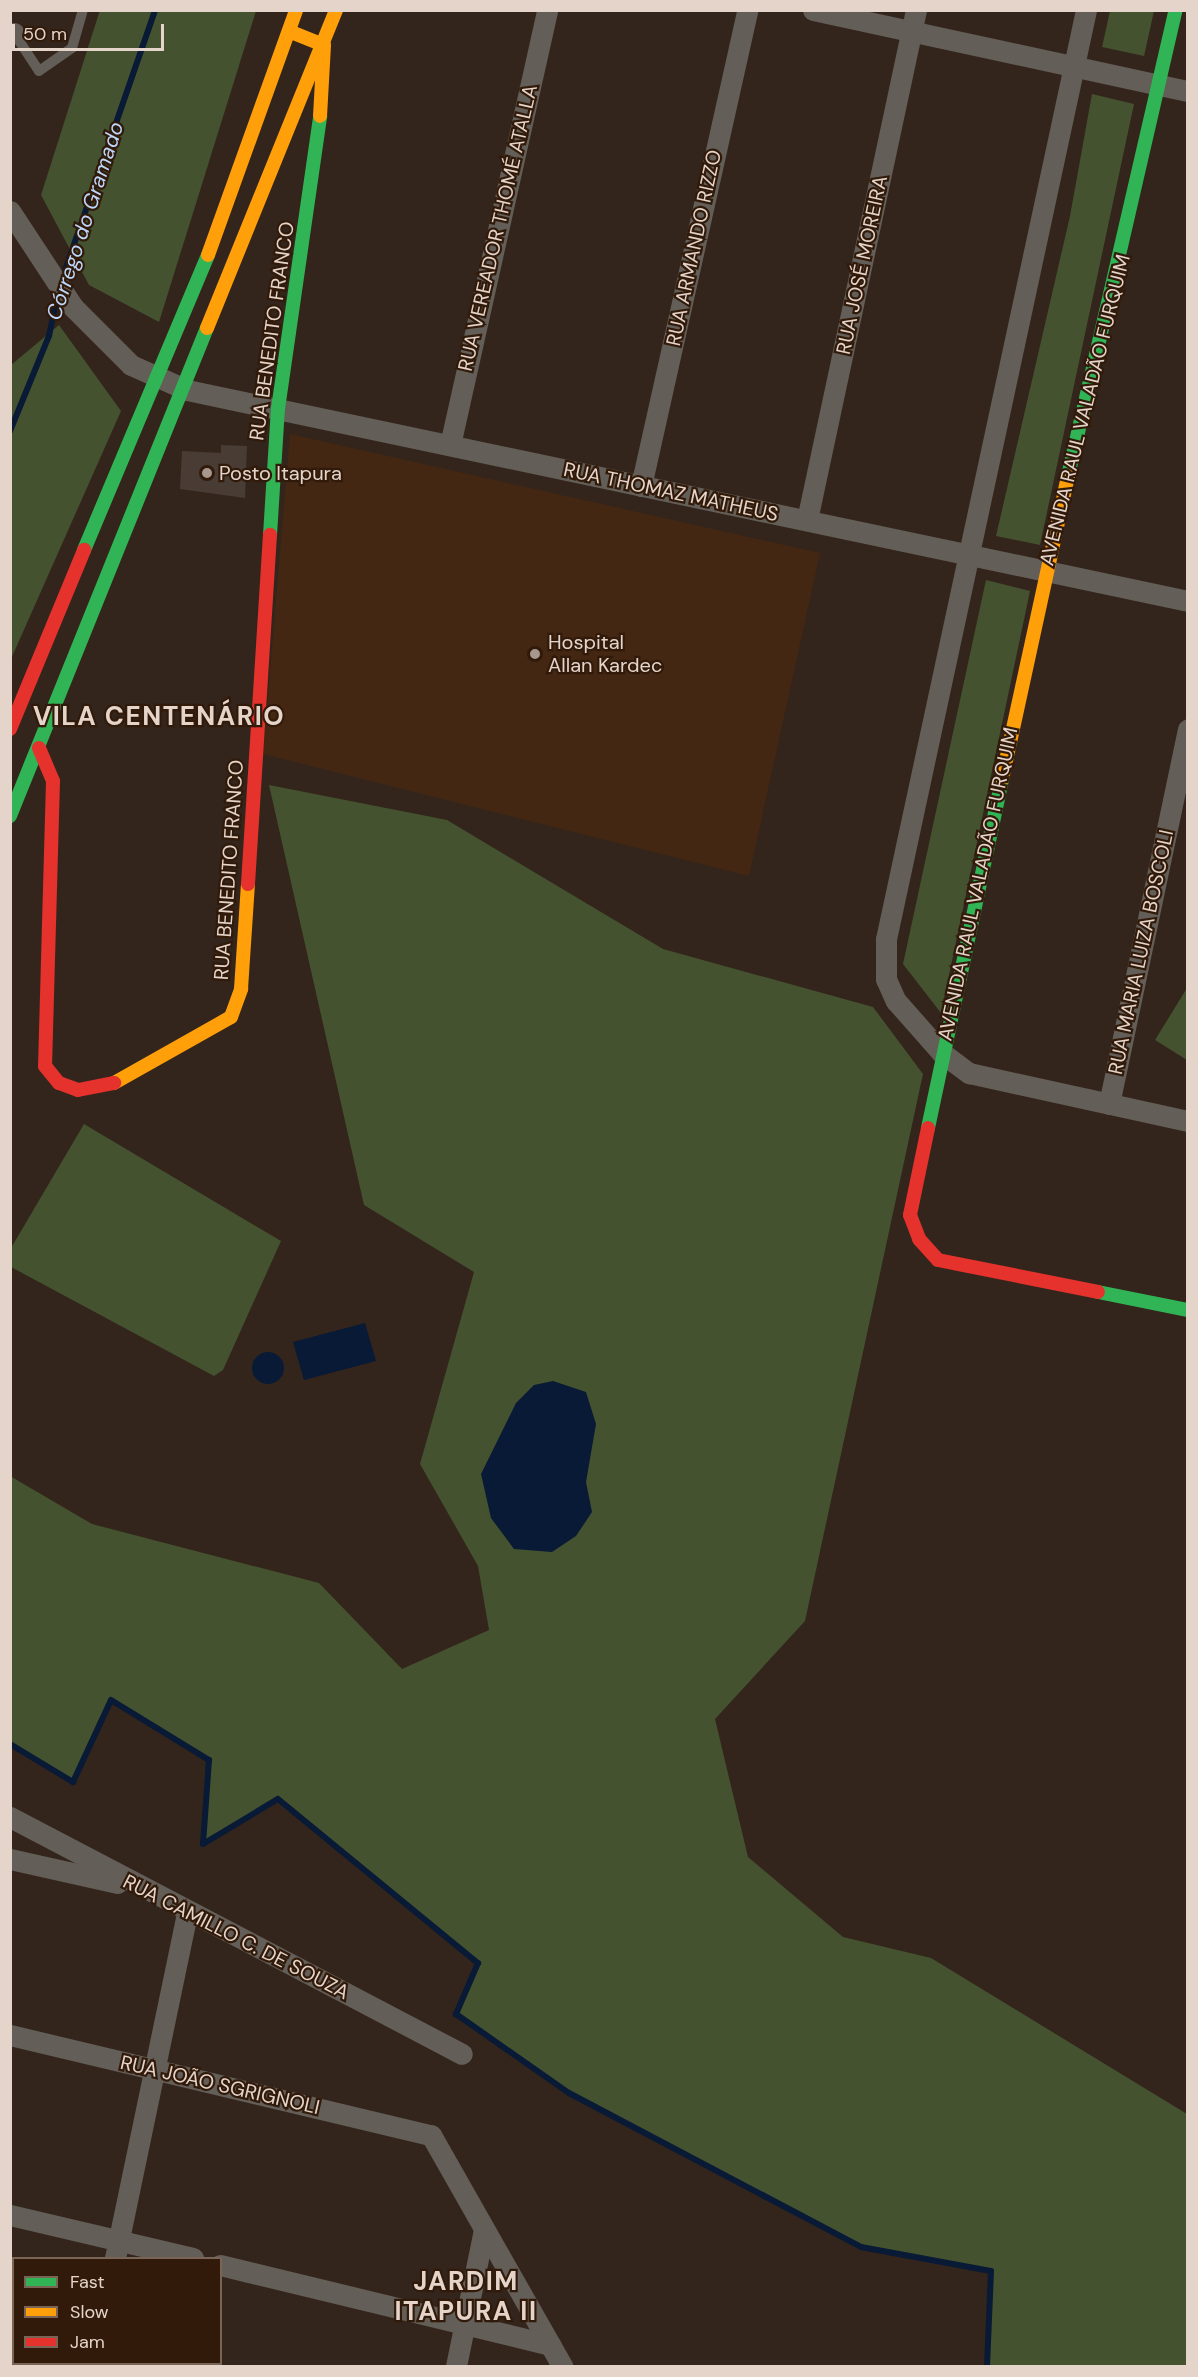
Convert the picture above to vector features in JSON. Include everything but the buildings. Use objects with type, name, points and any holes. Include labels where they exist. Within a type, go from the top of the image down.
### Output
[{"type":"street","points":[[10,729],[236,187],[291,32],[296,10]]},
{"type":"street","points":[[10,816],[187,390],[336,10]]},
{"type":"street","name":"RUA VEREADOR THOMÉ ATALLA","points":[[450,445],[547,10]]},
{"type":"street","name":"RUA ARMANDO RIZZO","points":[[641,486],[747,10]]},
{"type":"street","points":[[813,10],[1163,83],[1188,91]]},
{"type":"street","name":"RUA JOSÉ MOREIRA","points":[[807,520],[916,10]]},
{"type":"street","name":"AVENIDA RAUL VALADÃO FURQUIM","points":[[942,1053],[896,1001],[886,979],[886,939],[1086,10]]},
{"type":"street","name":"AVENIDA RAUL VALADÃO FURQUIM","points":[[942,1053],[1046,571],[1163,83],[1176,10]]},
{"type":"street","points":[[291,32],[324,45]]},
{"type":"street","name":"RUA BENEDITO FRANCO","points":[[39,748],[53,781],[45,1066],[59,1083],[78,1090],[110,1086],[231,1017],[242,989],[278,409],[319,134],[324,45]]},
{"type":"street","name":"RUA THOMAZ MATHEUS","points":[[10,211],[73,307],[131,364],[187,390],[1188,601]]},
{"type":"street","name":"RUA MARIA LUIZA BOSCOLI","points":[[1109,1104],[1188,729]]},
{"type":"street","points":[[1188,1121],[969,1073],[942,1053],[910,1215],[919,1239],[938,1260],[1188,1310]]},
{"type":"street","name":"RUA CAMILLO C. DE SOUZA","points":[[10,1817],[141,1888],[462,2054]]},
{"type":"street","points":[[10,1859],[141,1888]]},
{"type":"street","points":[[117,2250],[157,2070],[187,1912]]},
{"type":"street","name":"RUA JOÃO SGRIGNOLI","points":[[10,2035],[430,2135],[484,2230]]},
{"type":"street","points":[[10,2215],[117,2250],[177,2257]]},
{"type":"street","points":[[456,2367],[484,2230]]},
{"type":"street","points":[[484,2230],[561,2367]]},
{"type":"street","points":[[222,2265],[550,2345]]},
{"type":"lane","points":[[12,32],[39,71],[72,48],[83,10]]},
{"type":"shaded area","name":"Hospital Allan Kardec","points":[[290,434],[820,553],[749,876],[263,754]]},
{"type":"green space","points":[[100,10],[256,11],[159,322],[89,285],[41,195]]},
{"type":"green space","points":[[1110,11],[1154,11],[1144,56],[1102,47]]},
{"type":"green space","points":[[1092,94],[1134,104],[1040,545],[996,536],[1070,216]]},
{"type":"green space","points":[[59,325],[121,411],[11,659],[11,365]]},
{"type":"green space","points":[[986,580],[1030,591],[941,1013],[903,964]]},
{"type":"green space","points":[[269,785],[447,820],[663,949],[873,1007],[923,1074],[805,1621],[715,1719],[748,1857],[843,1937],[931,1958],[1187,2114],[1187,2366],[987,2366],[991,2271],[861,2247],[569,2093],[456,2014],[478,1963],[278,1799],[203,1844],[209,1760],[112,1700],[73,1782],[11,1744],[10,1476],[92,1524],[319,1583],[402,1669],[489,1630],[478,1566],[420,1464],[474,1272],[364,1205]]},
{"type":"green space","points":[[1187,988],[1187,1060],[1155,1040]]},
{"type":"green space","points":[[84,1124],[281,1241],[223,1370],[214,1376],[11,1267],[11,1248]]},
{"type":"water","points":[[365,1323],[376,1361],[304,1380],[293,1342]]},
{"type":"water","points":[[268,1352],[279,1357],[284,1368],[279,1379],[268,1384],[257,1379],[252,1368],[257,1357]]},
{"type":"water","points":[[553,1381],[586,1392],[596,1424],[586,1482],[592,1512],[576,1536],[552,1552],[514,1549],[491,1518],[481,1474],[516,1403],[534,1385]]},
{"type":"waterway","name":"Córrego do Gramado","points":[[62,279],[155,10]]},
{"type":"waterway","name":"Córrego do Gramado","points":[[10,431],[49,336],[58,292]]},
{"type":"waterway","points":[[10,1744],[73,1782],[111,1700],[209,1760],[203,1844],[278,1799],[478,1963],[456,2014],[569,2093],[861,2247],[991,2271],[987,2366]]},
{"type":"traffic: fast","points":[[1068,476],[1176,10]]},
{"type":"traffic: fast","points":[[270,535],[278,409],[320,116]]},
{"type":"traffic: fast","points":[[84,550],[208,255]]},
{"type":"traffic: fast","points":[[10,816],[207,328]]},
{"type":"traffic: fast","points":[[928,1128],[1002,779]]},
{"type":"traffic: fast","points":[[1098,1292],[1188,1310]]},
{"type":"traffic: slow","points":[[208,255],[296,10]]},
{"type":"traffic: slow","points":[[207,328],[336,10]]},
{"type":"traffic: slow","points":[[291,32],[324,45],[320,116]]},
{"type":"traffic: slow","points":[[1002,779],[1068,476]]},
{"type":"traffic: slow","points":[[114,1083],[231,1017],[241,989],[248,884]]},
{"type":"traffic: jam","points":[[248,884],[270,535]]},
{"type":"traffic: jam","points":[[10,729],[84,550]]},
{"type":"traffic: jam","points":[[39,748],[53,781],[45,1066],[59,1083],[78,1090],[114,1083]]},
{"type":"traffic: jam","points":[[928,1128],[910,1215],[919,1239],[938,1260],[1098,1292]]},
{"type":"place","name":"Posto Itapura","points":[[207,473]]},
{"type":"place","name":"Hospital Allan Kardec","points":[[535,654]]},
{"type":"district","name":"VILA CENTENÁRIO","points":[[159,717]]},
{"type":"district","name":"JARDIM ITAPURA II","points":[[466,2297]]}]
